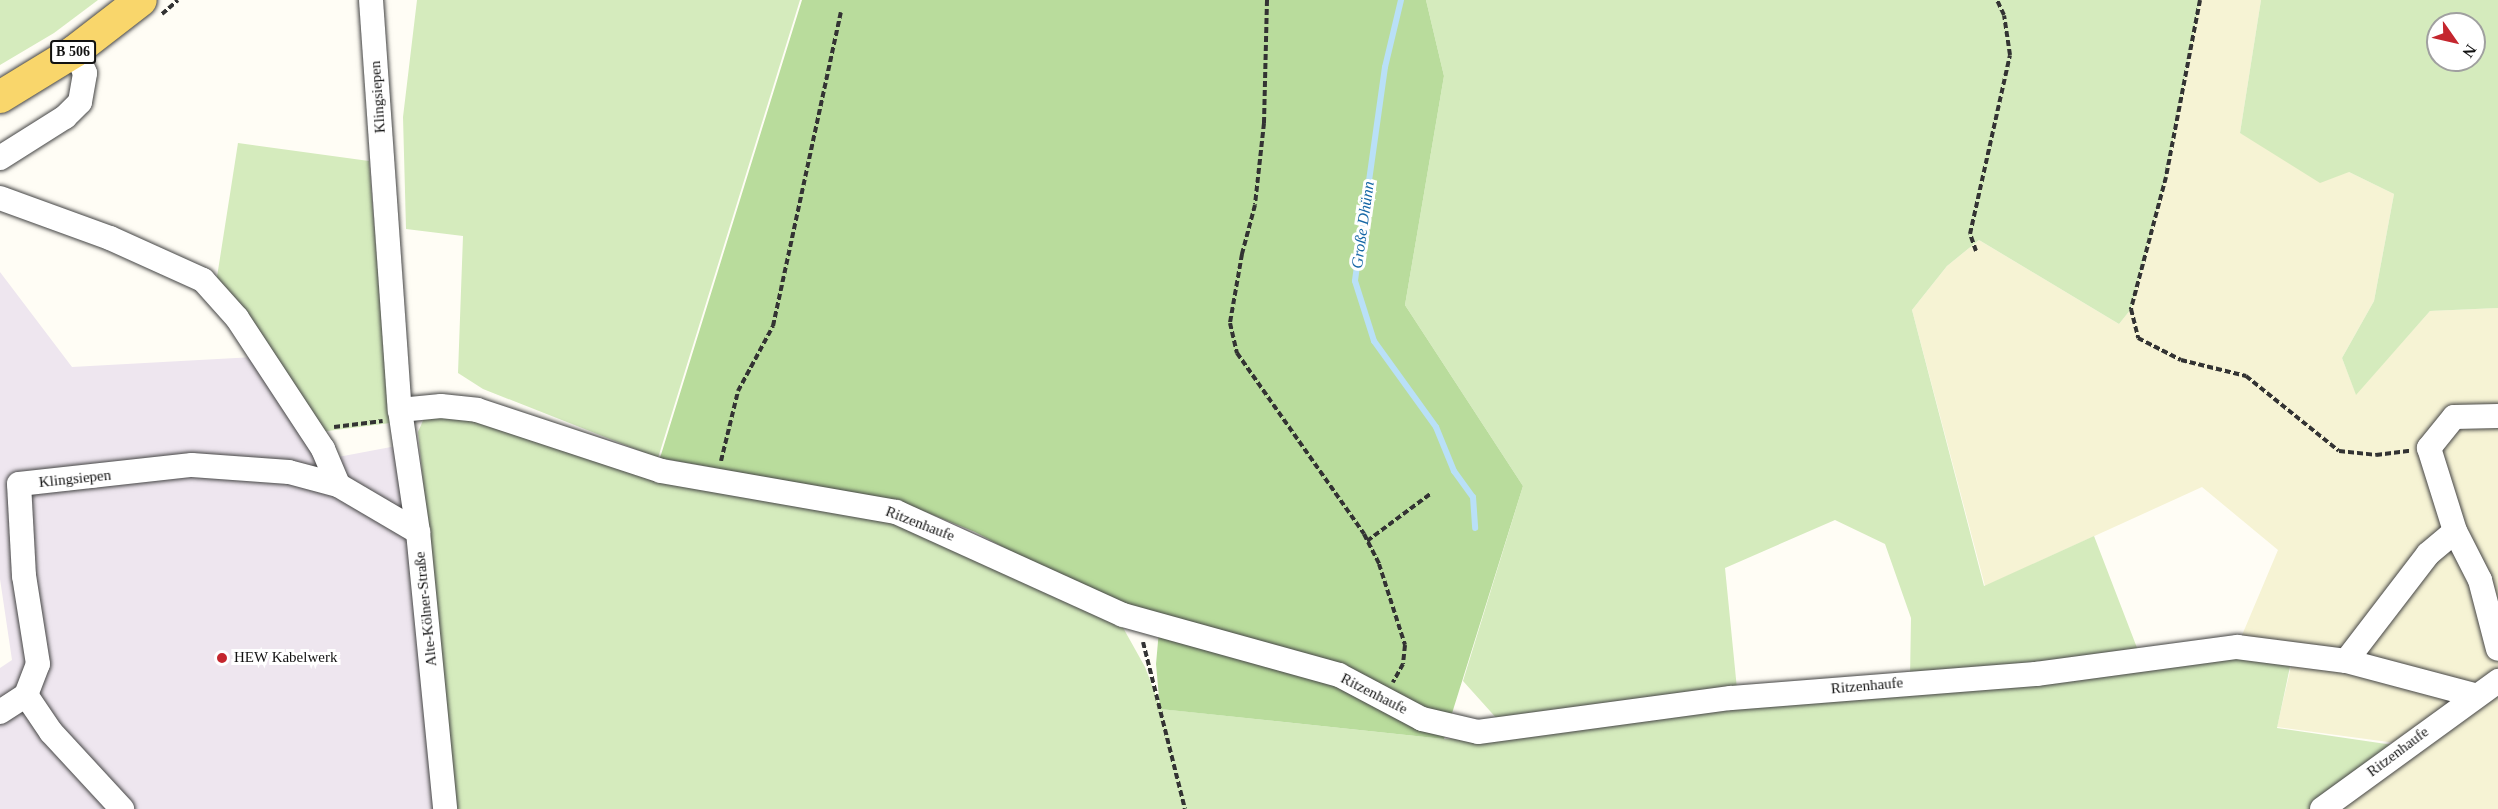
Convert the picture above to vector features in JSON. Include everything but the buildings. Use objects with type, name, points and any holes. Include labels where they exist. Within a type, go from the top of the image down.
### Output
[{"type":"main road","name":"B 506","points":[[0,97],[75,51],[141,0]]},
{"type":"street","name":"Klingsiepen","points":[[371,0],[401,415]]},
{"type":"street","points":[[0,158],[64,117],[80,102],[85,73],[75,51]]},
{"type":"street","points":[[0,198],[110,238],[203,280],[237,318],[307,429],[323,449],[338,484]]},
{"type":"street","name":"Ritzenhaufe","points":[[401,415],[441,406],[477,410],[661,471],[713,482],[896,512],[1141,620],[1339,675],[1422,719],[1478,732],[1731,698],[2036,674],[2237,647],[2346,661],[2474,695]]},
{"type":"street","name":"Alte-Kölner-Straße","points":[[401,415],[418,532],[445,809]]},
{"type":"street","points":[[2498,416],[2454,417],[2429,448],[2455,531],[2480,580],[2498,649]]},
{"type":"street","name":"Klingsiepen","points":[[26,695],[38,664],[24,576],[19,484],[192,465],[289,472],[338,484],[418,532]]},
{"type":"street","points":[[2346,661],[2428,554],[2455,531]]},
{"type":"street","name":"Ritzenhaufe","points":[[2322,809],[2474,695],[2498,681]]},
{"type":"street","points":[[0,712],[26,695],[51,732],[123,809]]},
{"type":"path","points":[[1267,0],[1264,123],[1255,205],[1242,254],[1230,323],[1243,363],[1367,541],[1405,645],[1404,663],[1383,699]]},
{"type":"path","points":[[1976,251],[1970,234],[2010,55],[2004,15],[1997,0]]},
{"type":"path","points":[[2200,0],[2166,177],[2131,309],[2138,338],[2181,360],[2246,376],[2339,451],[2376,455],[2429,448]]},
{"type":"path","points":[[713,482],[729,440],[738,391],[772,326],[841,12]]},
{"type":"path","points":[[307,429],[401,415]]},
{"type":"path","points":[[1367,541],[1430,494]]},
{"type":"path","points":[[1141,620],[1143,641],[1185,809]]},
{"type":"shaded area","points":[[2200,0],[2261,0],[2240,133],[2349,172],[2394,194],[2374,301],[2342,358],[2356,394],[2430,311],[2498,308],[2498,809],[2331,809],[2396,743],[2277,727],[2292,662],[2237,647],[2278,550],[2202,487],[1985,586],[1912,310],[1947,266],[1979,240],[2119,324],[2131,309],[2166,177]]},
{"type":"shaded area","points":[[0,272],[72,367],[254,357],[317,461],[412,443],[442,809],[0,809],[0,668],[12,660],[0,579]]},
{"type":"green space","points":[[0,0],[98,0],[54,33],[0,65]]},
{"type":"green space","points":[[417,0],[800,0],[658,458],[483,389],[458,373],[463,236],[406,229],[403,117]]},
{"type":"green space","points":[[802,0],[1426,0],[1444,76],[1405,305],[1523,486],[1444,739],[1160,709],[1156,664],[1160,619],[1123,611],[975,532],[901,502],[660,458]]},
{"type":"green space","points":[[1426,0],[2200,0],[2166,177],[2131,309],[2119,324],[1979,240],[1947,266],[1912,310],[1984,586],[2094,536],[2139,653],[1910,678],[1911,618],[1885,544],[1835,520],[1725,568],[1737,689],[1499,721],[1463,681],[1523,486],[1405,305],[1444,76]]},
{"type":"green space","points":[[2261,0],[2498,0],[2498,308],[2430,311],[2356,395],[2342,358],[2374,301],[2394,194],[2349,172],[2320,183],[2240,133]]},
{"type":"green space","points":[[238,143],[369,161],[390,423],[320,432],[221,289],[217,277]]},
{"type":"green space","points":[[425,416],[476,419],[893,520],[1121,624],[1145,667],[1161,709],[1444,739],[1482,738],[1731,707],[2233,656],[2291,662],[2277,728],[2393,745],[2310,809],[457,809],[418,432]]},
{"type":"waterway","name":"Große Dhünn","points":[[1401,0],[1385,67],[1355,281],[1374,341],[1436,427],[1454,471],[1473,497],[1475,528]]},
{"type":"place","name":"HEW Kabelwerk","points":[[222,658]]}]
